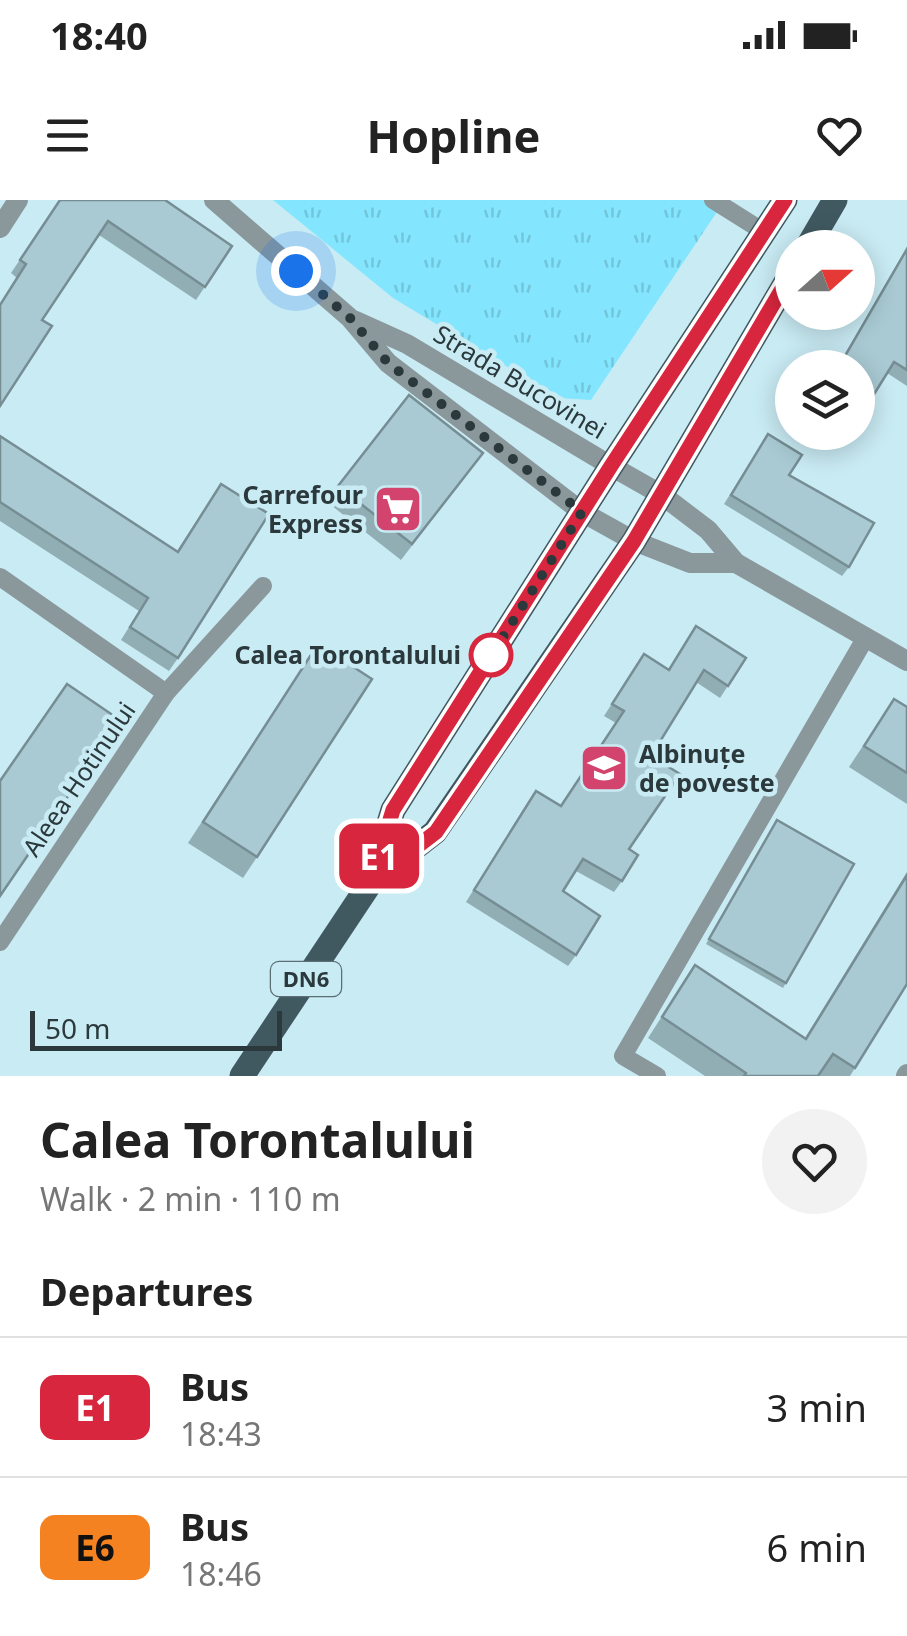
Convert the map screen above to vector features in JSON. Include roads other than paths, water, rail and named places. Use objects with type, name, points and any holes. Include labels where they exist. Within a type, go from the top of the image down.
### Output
[{"type":"main road","name":"DN6","points":[[242,1076],[371,882],[393,810],[785,200]]},
{"type":"main road","points":[[818,230],[835,200]]},
{"type":"main road","name":"DN6","points":[[371,882],[436,832],[634,541],[775,301]]},
{"type":"street","points":[[0,228],[18,200]]},
{"type":"street","name":"Strada Bucovinei","points":[[214,200],[350,318],[388,363],[582,512],[634,541],[690,563],[736,563]]},
{"type":"street","name":"Strada Bucovinei","points":[[350,318],[407,344],[662,495],[708,530],[736,563]]},
{"type":"street","points":[[736,563],[907,661]]},
{"type":"lane","points":[[713,200],[764,232]]},
{"type":"lane","name":"Aleea Hotinului","points":[[0,577],[166,693]]},
{"type":"lane","name":"Aleea Hotinului","points":[[0,942],[166,693],[262,586]]},
{"type":"lane","points":[[657,1076],[623,1056],[866,637]]},
{"type":"place","name":"Carrefour Express","points":[[398,509]]},
{"type":"place","name":"Calea Torontalului","points":[[491,655]]},
{"type":"place","name":"Albinuțe de poveste","points":[[604,768]]}]
